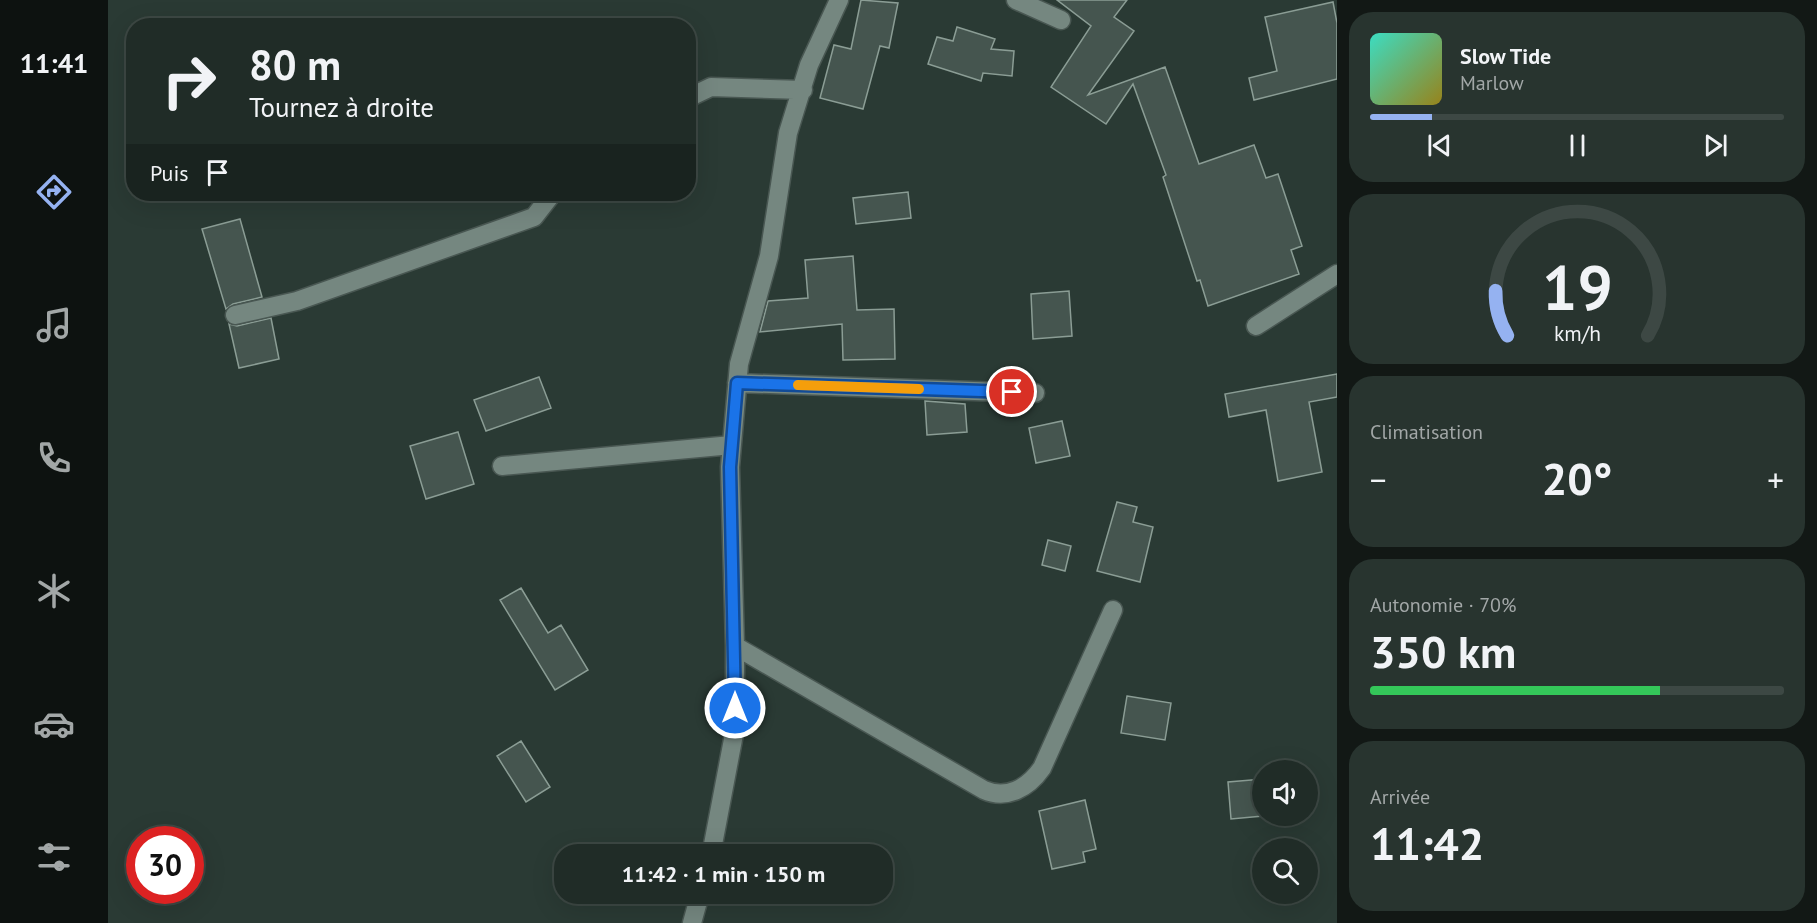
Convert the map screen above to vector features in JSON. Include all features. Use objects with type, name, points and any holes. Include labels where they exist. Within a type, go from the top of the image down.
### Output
[{"type":"street","points":[[713,844],[735,729],[730,467],[739,364],[769,256],[788,133],[809,65],[839,0]]},
{"type":"street","points":[[1016,0],[1060,20]]},
{"type":"street","points":[[696,94],[711,87],[803,90]]},
{"type":"street","points":[[235,315],[297,301],[534,217],[547,201]]},
{"type":"street","points":[[1256,326],[1337,274]]},
{"type":"street","points":[[737,383],[1035,393]]},
{"type":"street","points":[[502,466],[732,445]]},
{"type":"street","points":[[735,646],[984,790],[995,795],[1007,794],[1025,786],[1042,768],[1113,610]]},
{"type":"street","points":[[692,923],[697,904]]},
{"type":"building","points":[[861,0],[898,3],[889,48],[880,46],[863,109],[820,98],[834,45],[851,49]]},
{"type":"building","points":[[1057,0],[1127,0],[1114,17],[1134,31],[1088,95],[1165,67],[1199,164],[1254,145],[1266,178],[1278,174],[1302,246],[1291,250],[1299,274],[1208,306],[1200,280],[1197,281],[1163,177],[1166,175],[1133,84],[1106,124],[1051,87],[1091,26]]},
{"type":"building","points":[[1333,2],[1337,23],[1337,79],[1254,100],[1249,78],[1277,71],[1265,17]]},
{"type":"building","points":[[957,27],[995,39],[991,49],[1014,51],[1012,76],[983,73],[981,81],[928,64],[937,37],[953,41]]},
{"type":"building","points":[[908,192],[911,218],[856,224],[853,198]]},
{"type":"building","points":[[240,219],[262,297],[233,304],[226,309],[202,229]]},
{"type":"building","points":[[853,256],[857,310],[894,309],[895,359],[843,360],[842,324],[760,332],[768,301],[808,298],[805,260]]},
{"type":"building","points":[[1069,291],[1072,336],[1033,339],[1031,294]]},
{"type":"building","points":[[271,318],[279,359],[239,368],[229,324],[237,326]]},
{"type":"building","points":[[1337,374],[1337,397],[1309,402],[1322,472],[1278,481],[1266,410],[1229,417],[1225,394]]},
{"type":"building","points":[[539,377],[551,408],[486,431],[474,400]]},
{"type":"building","points":[[925,401],[965,404],[967,432],[927,435]]},
{"type":"building","points":[[1062,421],[1070,456],[1036,463],[1029,428]]},
{"type":"building","points":[[458,432],[474,484],[426,499],[410,446]]},
{"type":"building","points":[[1117,502],[1137,507],[1133,522],[1153,527],[1140,582],[1097,571]]},
{"type":"building","points":[[1048,540],[1071,546],[1065,571],[1042,565]]},
{"type":"building","points":[[521,588],[548,633],[561,625],[588,670],[555,690],[500,600]]},
{"type":"building","points":[[1127,696],[1171,703],[1165,740],[1121,733]]},
{"type":"building","points":[[521,741],[550,787],[526,802],[497,756]]},
{"type":"building","points":[[1252,780],[1252,817],[1231,819],[1228,782]]},
{"type":"building","points":[[1085,800],[1096,849],[1083,852],[1085,862],[1052,869],[1039,811]]},
{"type":"slow traffic","points":[[798,385],[919,389]]},
{"type":"route","points":[[735,708],[730,467],[737,383],[1012,392]]}]
